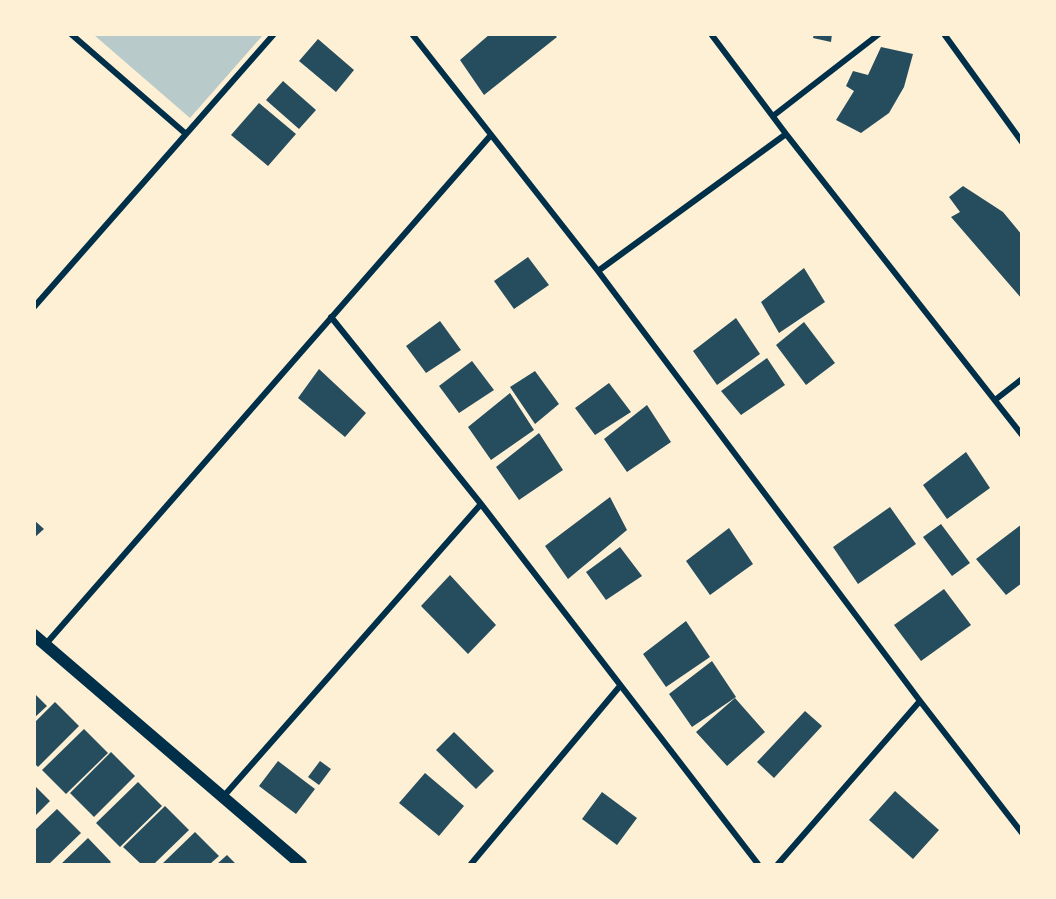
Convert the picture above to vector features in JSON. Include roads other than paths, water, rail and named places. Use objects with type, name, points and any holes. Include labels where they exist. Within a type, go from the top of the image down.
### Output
[{"type":"main road","points":[[34,636],[301,864]]},
{"type":"street","points":[[71,34],[186,134]]},
{"type":"street","points":[[34,307],[274,34]]},
{"type":"street","points":[[412,34],[598,271],[920,701],[1022,833]]},
{"type":"street","points":[[711,34],[786,134],[1022,435]]},
{"type":"street","points":[[773,116],[879,34]]},
{"type":"street","points":[[944,34],[1022,142]]},
{"type":"street","points":[[598,271],[786,134]]},
{"type":"street","points":[[45,645],[491,135]]},
{"type":"street","points":[[331,317],[482,504],[758,864]]},
{"type":"street","points":[[995,400],[1022,379]]},
{"type":"street","points":[[223,797],[482,504]]},
{"type":"street","points":[[471,864],[620,686]]},
{"type":"street","points":[[778,864],[920,701]]}]
